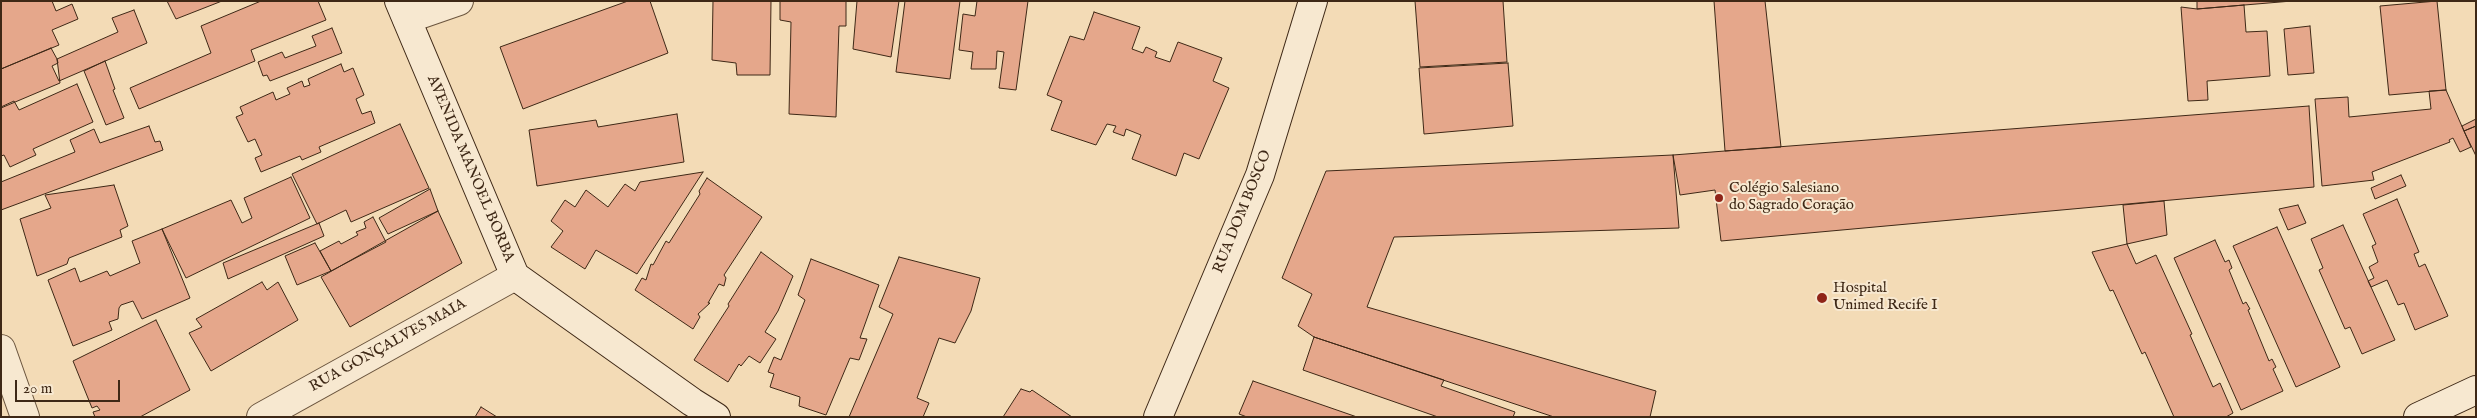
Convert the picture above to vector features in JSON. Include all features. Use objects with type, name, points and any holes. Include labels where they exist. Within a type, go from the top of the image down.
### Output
[{"type":"main road","points":[[403,10],[459,1]]},
{"type":"main road","name":"RUA DOM BOSCO","points":[[1158,417],[1260,175],[1313,1]]},
{"type":"main road","name":"AVENIDA MANOEL BORBA","points":[[403,10],[515,276],[716,417]]},
{"type":"main road","name":"RUA GONÇALVES MAIA","points":[[261,417],[515,276]]},
{"type":"main road","points":[[1,349],[25,417]]},
{"type":"main road","points":[[2418,417],[2476,390]]},
{"type":"building","points":[[1,1],[52,1],[56,11],[72,4],[78,19],[52,30],[59,45],[1,69]]},
{"type":"building","points":[[167,1],[222,1],[176,19]]},
{"type":"building","points":[[261,1],[318,1],[326,20],[251,50],[255,61],[139,109],[130,88],[211,53],[201,26]]},
{"type":"building","points":[[628,1],[650,1],[668,53],[523,109],[500,47]]},
{"type":"building","points":[[713,1],[771,1],[770,75],[737,75],[736,63],[712,60]]},
{"type":"building","points":[[780,1],[846,1],[846,26],[839,26],[836,117],[789,114],[791,22],[780,20]]},
{"type":"building","points":[[857,1],[899,1],[891,57],[853,49]]},
{"type":"building","points":[[905,1],[960,1],[950,79],[896,72]]},
{"type":"building","points":[[977,1],[1028,1],[1016,90],[999,88],[1004,52],[997,51],[996,69],[971,69],[973,52],[959,50],[963,14],[975,16]]},
{"type":"building","points":[[1415,1],[1503,1],[1507,62],[1420,67]]},
{"type":"building","points":[[1714,1],[1765,1],[1781,147],[1725,151]]},
{"type":"building","points":[[2197,1],[2292,1],[2197,9]]},
{"type":"building","points":[[2437,1],[2446,90],[2389,95],[2380,6]]},
{"type":"building","points":[[2244,5],[2246,32],[2267,31],[2270,76],[2207,81],[2208,100],[2188,101],[2181,7],[2197,9]]},
{"type":"building","points":[[134,10],[147,43],[59,81],[52,66],[58,63],[57,59],[118,32],[112,18]]},
{"type":"building","points":[[1094,12],[1140,27],[1132,49],[1143,53],[1146,47],[1157,52],[1155,57],[1170,62],[1178,42],[1222,58],[1213,81],[1229,88],[1199,159],[1184,153],[1176,176],[1132,159],[1141,135],[1126,129],[1124,136],[1113,132],[1116,126],[1107,124],[1096,145],[1051,130],[1062,101],[1047,95],[1070,36],[1084,40]]},
{"type":"building","points":[[2310,26],[2314,73],[2288,75],[2284,29]]},
{"type":"building","points":[[332,28],[342,53],[270,81],[267,75],[263,76],[258,62],[282,52],[285,58],[316,46],[312,36]]},
{"type":"building","points":[[51,48],[57,59],[60,83],[1,108],[1,69]]},
{"type":"building","points":[[105,61],[115,89],[113,90],[124,118],[106,125],[84,71]]},
{"type":"building","points":[[1508,63],[1513,126],[1424,134],[1419,68]]},
{"type":"building","points":[[341,64],[344,72],[353,68],[364,95],[356,99],[362,114],[371,111],[375,123],[319,147],[321,152],[302,160],[300,156],[261,172],[255,158],[262,155],[255,139],[248,142],[236,117],[243,114],[240,107],[273,92],[276,100],[290,94],[287,88],[302,81],[304,87],[310,85],[308,79]]},
{"type":"building","points":[[77,84],[93,122],[33,149],[36,155],[10,167],[4,155],[1,156],[1,107],[14,101],[19,110]]},
{"type":"building","points":[[2446,90],[2471,147],[2460,152],[2453,138],[2449,140],[2450,142],[2372,172],[2374,180],[2322,186],[2315,99],[2348,97],[2349,117],[2431,109],[2429,91]]},
{"type":"building","points":[[2309,106],[2314,187],[1721,241],[1715,190],[1680,195],[1673,155]]},
{"type":"building","points":[[677,114],[684,162],[537,186],[529,130],[596,120],[598,127]]},
{"type":"building","points":[[2476,119],[2476,126],[2464,131],[2462,126]]},
{"type":"building","points":[[400,124],[429,188],[351,222],[346,210],[317,224],[292,174]]},
{"type":"building","points":[[149,126],[155,142],[160,141],[163,150],[1,210],[1,182],[75,152],[70,140],[94,129],[100,143]]},
{"type":"building","points":[[2476,126],[2476,156],[2464,131]]},
{"type":"building","points":[[1673,155],[1679,228],[1394,237],[1367,307],[1656,391],[1650,417],[1554,417],[1314,337],[1298,326],[1312,294],[1282,278],[1326,171]]},
{"type":"building","points":[[703,172],[637,274],[596,250],[585,269],[551,247],[563,231],[551,221],[565,200],[575,207],[586,190],[608,207],[625,184],[635,191],[640,182]]},
{"type":"building","points":[[2401,175],[2406,186],[2375,199],[2371,188]]},
{"type":"building","points":[[291,177],[310,218],[186,278],[162,229],[231,200],[242,223],[252,218],[244,198]]},
{"type":"building","points":[[707,178],[762,217],[724,275],[726,278],[724,286],[719,284],[708,303],[710,303],[698,314],[700,317],[693,329],[635,290],[642,278],[646,280],[651,264],[653,265],[666,241],[669,243],[700,194],[699,191]]},
{"type":"building","points":[[114,185],[128,226],[120,230],[122,237],[69,258],[67,264],[37,276],[20,219],[51,208],[45,195]]},
{"type":"building","points":[[430,189],[438,211],[388,234],[379,218]]},
{"type":"building","points":[[2397,199],[2419,252],[2414,254],[2419,267],[2425,264],[2448,316],[2415,330],[2404,303],[2398,305],[2387,280],[2371,287],[2368,281],[2374,278],[2369,267],[2378,262],[2372,246],[2376,244],[2363,214]]},
{"type":"building","points":[[2164,201],[2167,235],[2127,244],[2123,205]]},
{"type":"building","points":[[2298,205],[2306,223],[2288,230],[2279,209]]},
{"type":"building","points":[[438,211],[462,263],[350,327],[321,277]]},
{"type":"building","points":[[373,217],[386,242],[331,271],[320,251],[339,241],[341,244],[358,235],[356,232],[366,228],[364,222]]},
{"type":"building","points":[[319,223],[324,236],[228,279],[223,263]]},
{"type":"building","points":[[2343,225],[2395,340],[2362,354],[2350,327],[2345,329],[2319,270],[2323,268],[2311,239]]},
{"type":"building","points":[[2277,227],[2340,367],[2296,387],[2233,246]]},
{"type":"building","points":[[162,229],[190,298],[142,319],[133,301],[121,305],[118,319],[109,322],[112,330],[73,346],[48,280],[75,268],[80,282],[107,271],[110,276],[140,263],[132,241]]},
{"type":"building","points":[[2215,240],[2225,262],[2229,260],[2232,268],[2229,270],[2243,304],[2246,302],[2250,309],[2248,310],[2269,361],[2272,359],[2276,367],[2273,369],[2283,391],[2241,410],[2174,258]]},
{"type":"building","points":[[315,243],[331,271],[297,285],[285,256]]},
{"type":"building","points":[[2127,244],[2136,264],[2156,255],[2192,334],[2190,335],[2213,387],[2220,383],[2233,413],[2226,417],[2174,417],[2145,352],[2142,354],[2113,290],[2110,291],[2092,252]]},
{"type":"building","points":[[761,252],[793,276],[778,311],[765,332],[776,339],[760,363],[749,356],[741,366],[739,364],[728,382],[694,360]]},
{"type":"building","points":[[899,257],[980,278],[971,311],[955,343],[939,338],[917,398],[929,403],[923,417],[849,417],[893,314],[879,307]]},
{"type":"building","points":[[811,259],[879,285],[860,338],[867,339],[859,360],[850,358],[826,415],[799,406],[800,397],[770,387],[774,374],[768,372],[774,357],[781,360],[805,300],[798,295]]},
{"type":"building","points":[[262,282],[267,290],[278,282],[298,320],[211,371],[189,333],[202,327],[196,319]]},
{"type":"building","points":[[156,320],[190,390],[140,417],[95,417],[93,412],[100,410],[97,406],[92,408],[73,361]]},
{"type":"building","points":[[1314,337],[1444,380],[1441,386],[1515,412],[1513,417],[1438,417],[1303,370]]},
{"type":"building","points":[[1253,381],[1357,417],[1247,417],[1239,414]]},
{"type":"building","points":[[1021,389],[1030,392],[1032,390],[1072,417],[1003,417]]},
{"type":"building","points":[[481,407],[497,417],[475,417]]},
{"type":"place","name":"Colégio Salesiano do Sagrado Coração","points":[[1719,198]]},
{"type":"place","name":"Hospital Unimed Recife I","points":[[1822,298]]}]
